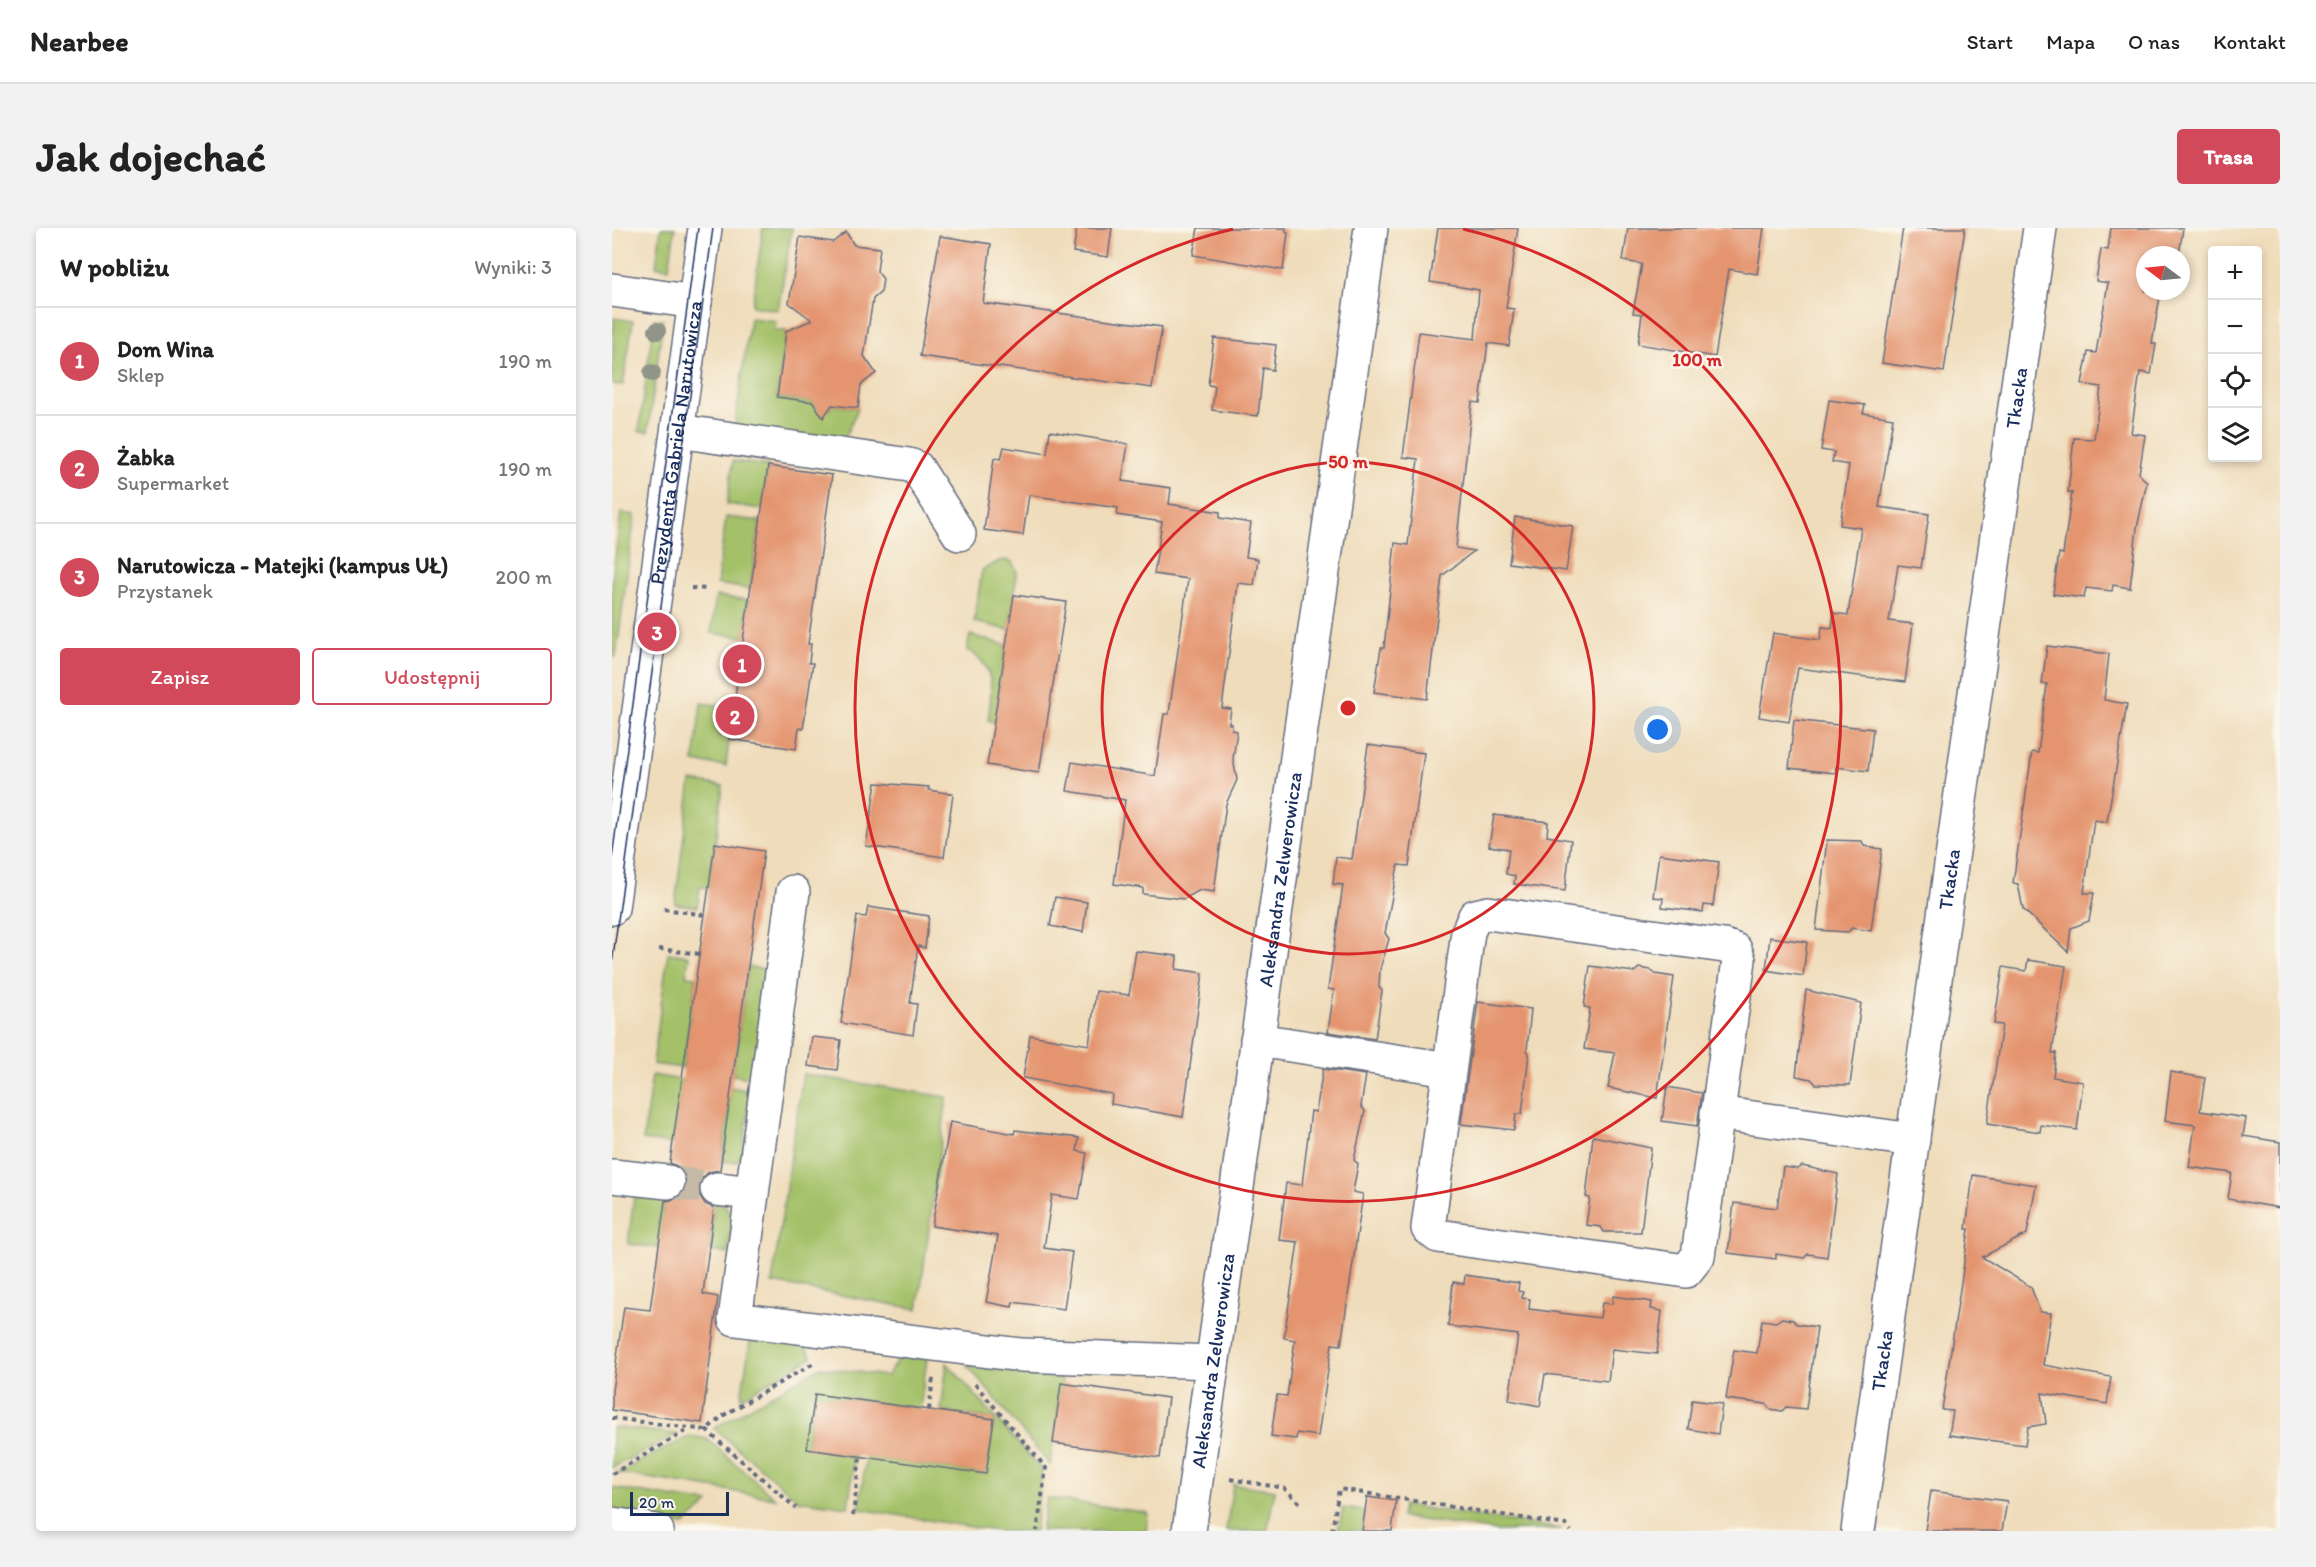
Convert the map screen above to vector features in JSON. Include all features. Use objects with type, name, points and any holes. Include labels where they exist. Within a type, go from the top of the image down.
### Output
[{"type":"street","name":"Prezydenta Gabriela Narutowicza","points":[[612,908],[705,228]]},
{"type":"street","name":"Aleksandra Zelwerowicza","points":[[1189,1531],[1371,228]]},
{"type":"street","name":"Tkacka","points":[[1858,1531],[2040,228]]},
{"type":"street","points":[[612,290],[695,302]]},
{"type":"street","points":[[678,431],[909,465],[917,468],[959,534]]},
{"type":"street","points":[[793,892],[735,1319],[1021,1355],[1212,1362]]},
{"type":"street","points":[[1488,913],[1724,946],[1735,950],[1739,960],[1717,1113],[1698,1256],[1686,1271],[1438,1236],[1428,1228],[1468,932],[1475,916],[1488,913]]},
{"type":"street","points":[[1257,1040],[1449,1069]]},
{"type":"street","points":[[1717,1113],[1913,1140]]},
{"type":"street","points":[[612,1176],[668,1182]]},
{"type":"street","points":[[717,1189],[752,1193]]},
{"type":"street","points":[[612,1524],[657,1531]]},
{"type":"path","points":[[664,909],[705,915]]},
{"type":"path","points":[[659,949],[700,954]]},
{"type":"path","points":[[943,1345],[1046,1468],[1037,1531]]},
{"type":"path","points":[[706,1430],[724,1415],[822,1358]]},
{"type":"path","points":[[612,1418],[706,1430],[796,1508]]},
{"type":"path","points":[[612,1474],[690,1428]]},
{"type":"path","points":[[853,1516],[860,1456]]},
{"type":"path","points":[[1229,1479],[1284,1488],[1302,1505]]},
{"type":"path","points":[[1332,1531],[1339,1490],[1566,1525],[1571,1531]]},
{"type":"green space","points":[[661,228],[675,228],[669,268],[656,266]]},
{"type":"green space","points":[[763,228],[792,228],[778,310],[752,306]]},
{"type":"green space","points":[[614,318],[633,321],[623,385],[612,384]]},
{"type":"green space","points":[[750,318],[776,321],[775,330],[786,331],[777,397],[813,402],[817,408],[829,410],[832,405],[858,408],[841,447],[734,431]]},
{"type":"green space","points":[[654,319],[663,320],[648,432],[639,431]]},
{"type":"green space","points":[[733,461],[768,466],[762,509],[727,504]]},
{"type":"green space","points":[[621,513],[635,515],[616,657],[612,656],[612,579]]},
{"type":"green space","points":[[726,517],[760,521],[750,589],[717,584]]},
{"type":"green space","points":[[1001,560],[1011,561],[1017,572],[1009,630],[974,622],[982,570]]},
{"type":"green space","points":[[716,596],[748,600],[744,637],[711,633]]},
{"type":"green space","points":[[970,635],[1006,645],[994,722],[988,720],[991,690],[988,672],[984,663],[967,650]]},
{"type":"green space","points":[[701,703],[723,706],[720,735],[729,739],[726,766],[694,762]]},
{"type":"green space","points":[[691,781],[723,786],[709,888],[700,887],[697,907],[675,904]]},
{"type":"green space","points":[[668,953],[689,956],[686,976],[696,977],[683,1068],[653,1064]]},
{"type":"green space","points":[[748,967],[769,970],[752,1078],[733,1075]]},
{"type":"green space","points":[[803,1074],[947,1097],[918,1309],[772,1283]]},
{"type":"green space","points":[[652,1075],[682,1080],[673,1144],[643,1140]]},
{"type":"green space","points":[[731,1087],[751,1091],[742,1156],[735,1162],[722,1161]]},
{"type":"green space","points":[[634,1197],[665,1200],[659,1248],[628,1244]]},
{"type":"green space","points":[[715,1202],[725,1205],[733,1218],[728,1254],[709,1250]]},
{"type":"green space","points":[[751,1336],[803,1343],[812,1357],[741,1398]]},
{"type":"green space","points":[[900,1356],[927,1359],[920,1409],[815,1394],[807,1448],[855,1456],[848,1507],[798,1500],[714,1428],[820,1367],[887,1376]]},
{"type":"green space","points":[[947,1363],[1042,1470],[1035,1531],[996,1531],[859,1509],[866,1457],[986,1474],[994,1419],[941,1411]]},
{"type":"green space","points":[[967,1365],[1062,1379],[1050,1465]]},
{"type":"green space","points":[[612,1427],[678,1434],[612,1468]]},
{"type":"green space","points":[[690,1436],[707,1439],[775,1498],[617,1473]]},
{"type":"green space","points":[[1233,1484],[1275,1490],[1267,1531],[1226,1531]]},
{"type":"green space","points":[[612,1488],[709,1503],[684,1525],[612,1513]]},
{"type":"green space","points":[[1047,1498],[1148,1513],[1146,1531],[1041,1531]]},
{"type":"green space","points":[[1403,1505],[1562,1529],[1498,1531],[1401,1517]]},
{"type":"green space","points":[[1343,1508],[1365,1511],[1362,1531],[1338,1531]]},
{"type":"building","points":[[1077,228],[1112,228],[1108,257],[1073,252]]},
{"type":"building","points":[[1198,228],[1286,228],[1288,233],[1283,270],[1193,255]]},
{"type":"building","points":[[1438,228],[1518,228],[1506,308],[1514,309],[1509,346],[1488,343],[1480,403],[1472,402],[1456,548],[1474,551],[1442,576],[1427,699],[1374,692],[1381,648],[1384,648],[1395,543],[1408,545],[1418,459],[1403,457],[1419,332],[1475,339],[1479,290],[1430,282]]},
{"type":"building","points":[[1628,228],[1764,228],[1757,274],[1729,269],[1715,357],[1638,344],[1642,314],[1633,313],[1642,264],[1623,261]]},
{"type":"building","points":[[1903,228],[1965,228],[1944,372],[1882,363]]},
{"type":"building","points":[[2111,228],[2183,228],[2180,246],[2136,246],[2136,300],[2159,300],[2152,343],[2156,344],[2151,374],[2140,372],[2131,433],[2145,435],[2139,474],[2147,482],[2137,528],[2130,588],[2113,585],[2112,591],[2086,588],[2084,598],[2053,594],[2059,553],[2063,554],[2072,492],[2068,492],[2074,438],[2094,439],[2101,387],[2082,384],[2088,352],[2096,353],[2108,283],[2096,281],[2101,249],[2108,250]]},
{"type":"building","points":[[846,232],[854,245],[880,248],[877,271],[883,279],[881,292],[873,299],[864,356],[876,373],[861,385],[858,408],[832,405],[823,418],[813,402],[777,397],[786,331],[812,320],[789,303],[800,237],[833,242]]},
{"type":"building","points":[[940,236],[991,244],[983,303],[1162,327],[1152,388],[920,356]]},
{"type":"building","points":[[1214,338],[1276,345],[1273,370],[1263,368],[1258,416],[1212,410],[1215,386],[1208,385]]},
{"type":"building","points":[[1829,400],[1865,405],[1863,413],[1893,418],[1879,507],[1929,514],[1921,568],[1898,565],[1889,621],[1913,624],[1905,682],[1798,668],[1789,722],[1759,717],[1773,633],[1820,640],[1822,627],[1832,628],[1834,613],[1848,615],[1861,528],[1840,525],[1849,465],[1832,462],[1834,452],[1821,450]]},
{"type":"building","points":[[1050,431],[1128,444],[1122,481],[1171,488],[1169,504],[1220,512],[1220,518],[1251,523],[1246,557],[1258,559],[1254,585],[1238,583],[1222,708],[1231,709],[1229,724],[1232,724],[1232,730],[1237,731],[1233,759],[1237,780],[1226,804],[1214,892],[1200,890],[1184,899],[1143,894],[1143,888],[1114,884],[1125,800],[1067,791],[1072,762],[1155,776],[1164,714],[1169,714],[1188,579],[1154,574],[1162,522],[1117,515],[1118,508],[1029,495],[1023,535],[984,530],[994,458],[1001,459],[1004,447],[1047,454]]},
{"type":"building","points":[[768,466],[832,475],[808,644],[811,644],[809,663],[813,663],[803,729],[799,728],[796,749],[729,739]]},
{"type":"building","points":[[1515,517],[1573,526],[1566,571],[1509,563]]},
{"type":"building","points":[[1014,595],[1066,602],[1039,773],[987,765]]},
{"type":"building","points":[[2047,646],[2109,654],[2104,700],[2127,704],[2107,822],[2094,820],[2084,893],[2094,893],[2089,921],[2071,928],[2068,952],[2023,909],[2018,884],[2013,883],[2032,752],[2038,753],[2047,684],[2042,684]]},
{"type":"building","points":[[1794,720],[1873,729],[1868,771],[1836,767],[1835,773],[1789,768]]},
{"type":"building","points":[[1368,745],[1424,753],[1409,866],[1398,865],[1385,933],[1389,939],[1380,970],[1379,987],[1382,991],[1375,1039],[1328,1032],[1334,990],[1328,989],[1343,885],[1333,884],[1336,857],[1352,859]]},
{"type":"building","points":[[876,783],[929,787],[928,790],[953,794],[944,857],[866,846]]},
{"type":"building","points":[[1494,815],[1548,822],[1547,836],[1571,840],[1565,891],[1514,884],[1515,876],[1506,874],[1509,849],[1489,846]]},
{"type":"building","points":[[1827,840],[1862,841],[1864,846],[1882,849],[1871,931],[1852,928],[1848,932],[1816,930]]},
{"type":"building","points":[[715,843],[764,851],[720,1170],[709,1172],[702,1178],[698,1187],[705,1204],[714,1208],[703,1294],[718,1297],[702,1423],[612,1410],[612,1391],[624,1307],[650,1310],[665,1201],[676,1199],[687,1185],[685,1174],[679,1167],[670,1163]]},
{"type":"building","points":[[1659,854],[1719,862],[1713,906],[1704,905],[1703,912],[1662,907],[1663,898],[1653,897]]},
{"type":"building","points":[[1055,897],[1087,902],[1083,932],[1050,926]]},
{"type":"building","points":[[868,907],[929,916],[925,948],[918,946],[910,1003],[917,1004],[913,1035],[841,1023],[857,916],[866,917]]},
{"type":"building","points":[[1770,937],[1807,942],[1803,976],[1766,970]]},
{"type":"building","points":[[1136,951],[1177,956],[1176,969],[1203,973],[1183,1117],[1111,1104],[1112,1094],[1023,1078],[1030,1035],[1089,1045],[1096,991],[1129,995]]},
{"type":"building","points":[[2028,960],[2066,966],[2052,1053],[2056,1053],[2053,1077],[2083,1082],[2077,1130],[2041,1125],[2040,1132],[1987,1124],[2002,1025],[1994,1024],[2003,967],[2026,971]]},
{"type":"building","points":[[1590,966],[1634,972],[1639,968],[1651,970],[1655,974],[1674,977],[1657,1098],[1608,1088],[1615,1053],[1584,1049],[1590,1008],[1584,1007]]},
{"type":"building","points":[[1806,990],[1861,1003],[1850,1085],[1816,1084],[1811,1079],[1796,1076]]},
{"type":"building","points":[[1478,1002],[1531,1009],[1527,1050],[1529,1054],[1522,1114],[1516,1114],[1514,1130],[1461,1124]]},
{"type":"building","points":[[812,1037],[841,1040],[837,1070],[808,1066]]},
{"type":"building","points":[[1323,1069],[1366,1075],[1361,1106],[1365,1111],[1354,1160],[1358,1164],[1353,1192],[1363,1194],[1341,1345],[1332,1344],[1318,1436],[1297,1433],[1296,1439],[1271,1436],[1277,1395],[1287,1396],[1295,1340],[1284,1338],[1298,1242],[1279,1240],[1286,1183],[1302,1185],[1311,1111],[1316,1112]]},
{"type":"building","points":[[2171,1072],[2205,1078],[2200,1111],[2246,1118],[2243,1136],[2280,1142],[2280,1208],[2228,1199],[2232,1173],[2189,1167],[2195,1125],[2165,1121]]},
{"type":"building","points":[[1667,1087],[1702,1093],[1697,1126],[1662,1121]]},
{"type":"building","points":[[950,1122],[1014,1134],[1015,1130],[1079,1138],[1077,1151],[1087,1153],[1079,1199],[1052,1195],[1044,1248],[1072,1252],[1064,1309],[1013,1302],[1012,1307],[986,1302],[998,1236],[932,1226]]},
{"type":"building","points":[[1593,1136],[1651,1148],[1641,1232],[1604,1232],[1601,1227],[1586,1225],[1590,1198],[1586,1197]]},
{"type":"building","points":[[1802,1166],[1838,1174],[1827,1257],[1808,1254],[1804,1258],[1776,1254],[1776,1259],[1728,1253],[1734,1203],[1777,1208],[1783,1167],[1798,1169]]},
{"type":"building","points":[[1973,1175],[2036,1185],[2027,1234],[1982,1257],[2031,1287],[2040,1312],[2051,1313],[2043,1365],[2111,1377],[2107,1404],[2042,1393],[2046,1424],[2028,1427],[2025,1445],[1949,1435],[1953,1411],[1942,1410],[1969,1229],[1966,1229]]},
{"type":"building","points":[[1465,1275],[1519,1283],[1518,1291],[1523,1292],[1522,1298],[1530,1299],[1529,1309],[1600,1318],[1602,1303],[1612,1304],[1613,1296],[1652,1302],[1651,1309],[1662,1311],[1657,1354],[1612,1349],[1608,1381],[1545,1374],[1540,1406],[1509,1400],[1518,1335],[1448,1326],[1453,1282],[1464,1284]]},
{"type":"building","points":[[1782,1318],[1793,1320],[1797,1324],[1817,1327],[1806,1409],[1786,1407],[1782,1411],[1770,1409],[1766,1404],[1726,1399],[1734,1350],[1757,1353],[1762,1320],[1776,1322]]},
{"type":"building","points":[[1061,1383],[1168,1398],[1160,1458],[1053,1443]]},
{"type":"building","points":[[815,1394],[994,1419],[986,1474],[807,1449]]},
{"type":"building","points":[[1692,1400],[1722,1404],[1718,1434],[1688,1429]]},
{"type":"building","points":[[1931,1491],[2007,1501],[2002,1531],[1925,1531]]},
{"type":"building","points":[[1367,1497],[1396,1501],[1392,1531],[1362,1531]]},
{"type":"tunnel","points":[[668,1182],[717,1189]]},
{"type":"tram line","points":[[612,858],[698,228]]},
{"type":"tram line","points":[[612,964],[713,228]]},
{"type":"place","name":"Narutowicza - Matejki (kampus UŁ)","points":[[657,632]]},
{"type":"place","name":"Dom Wina","points":[[742,664]]},
{"type":"place","name":"Żabka","points":[[735,716]]}]
